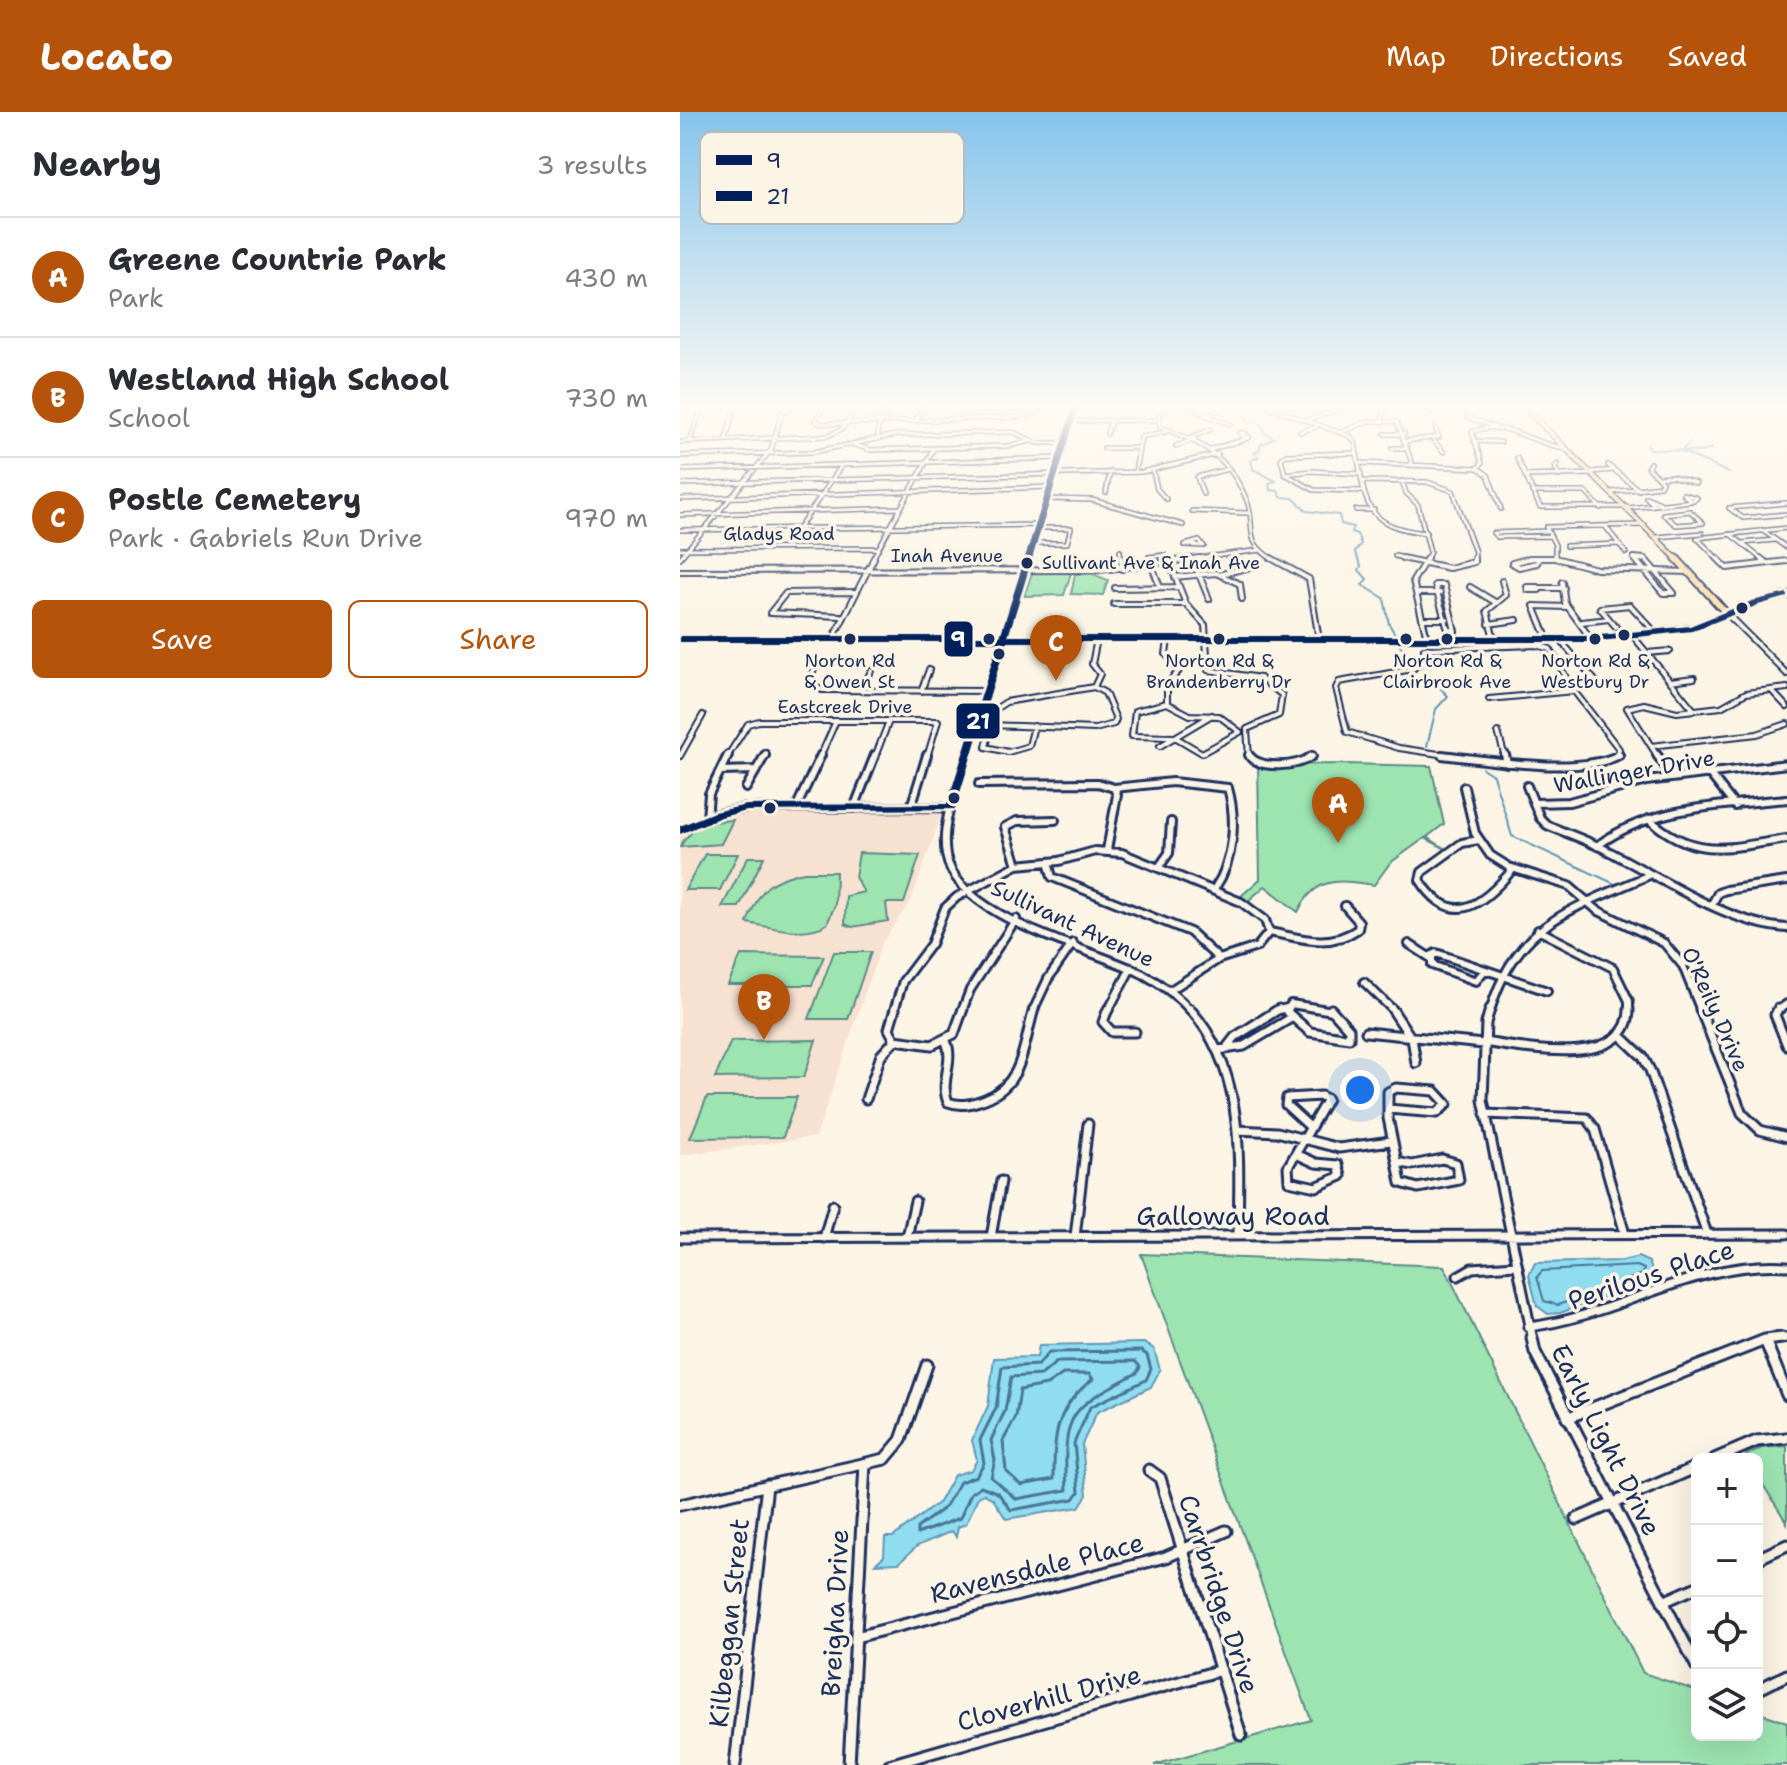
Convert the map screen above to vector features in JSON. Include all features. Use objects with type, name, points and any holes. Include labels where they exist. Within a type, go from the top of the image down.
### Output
[{"type":"main road","points":[[1603,483],[1728,615]]},
{"type":"main road","points":[[680,639],[1494,639],[1547,643],[1697,627],[1787,595]]},
{"type":"street","points":[[680,484],[708,483]]},
{"type":"street","points":[[680,558],[743,483]]},
{"type":"street","points":[[798,528],[829,483]]},
{"type":"street","points":[[833,639],[841,616],[915,483]]},
{"type":"street","name":"Sullivant Avenue","points":[[1053,483],[951,807],[944,835],[945,857],[967,892],[1016,919],[1131,968],[1169,991],[1197,1018],[1218,1050],[1233,1093],[1237,1130],[1238,1236]]},
{"type":"street","points":[[1106,493],[1108,483]]},
{"type":"street","points":[[1156,483],[1166,499]]},
{"type":"street","points":[[1199,483],[1203,494]]},
{"type":"street","points":[[1236,483],[1248,503],[1251,537],[1261,550],[1309,579],[1319,640]]},
{"type":"street","points":[[1302,483],[1314,490],[1364,491]]},
{"type":"street","points":[[1362,483],[1377,520],[1387,529],[1426,533]]},
{"type":"street","points":[[1403,483],[1406,493],[1418,505],[1430,552],[1413,579],[1430,649]]},
{"type":"street","points":[[1395,556],[1460,567],[1476,559],[1457,496],[1445,486],[1420,483]]},
{"type":"street","points":[[1445,486],[1451,483]]},
{"type":"street","points":[[1491,483],[1501,509]]},
{"type":"street","points":[[1528,483],[1542,508],[1627,507],[1691,501]]},
{"type":"street","points":[[1630,483],[1639,490]]},
{"type":"street","points":[[1612,492],[1639,490],[1661,483]]},
{"type":"street","points":[[680,499],[1052,487]]},
{"type":"street","points":[[1532,492],[1585,492],[1601,508]]},
{"type":"street","points":[[1654,505],[1646,497],[1661,504]]},
{"type":"street","points":[[1048,499],[1092,500],[1183,525]]},
{"type":"street","points":[[1787,503],[1729,508],[1741,518],[1787,514]]},
{"type":"street","points":[[680,515],[901,508]]},
{"type":"street","points":[[1356,510],[1374,510]]},
{"type":"street","points":[[1192,511],[1248,513]]},
{"type":"street","points":[[1690,511],[1703,522],[1676,525],[1663,514],[1680,512],[1690,511]]},
{"type":"street","points":[[1680,512],[1700,533]]},
{"type":"street","points":[[1754,517],[1775,540],[1786,547]]},
{"type":"street","points":[[1548,531],[1493,533],[1497,537],[1645,525]]},
{"type":"street","points":[[1605,526],[1626,553]]},
{"type":"street","points":[[1765,527],[1697,538],[1725,567],[1787,561]]},
{"type":"street","points":[[1657,537],[1765,527],[1785,529]]},
{"type":"street","points":[[680,530],[1071,528],[1067,543],[1034,543]]},
{"type":"street","points":[[1548,531],[1555,545],[1555,558]]},
{"type":"street","points":[[1730,534],[1767,563]]},
{"type":"street","points":[[1742,543],[1775,540]]},
{"type":"street","points":[[1566,546],[1619,544]]},
{"type":"street","name":"Gladys Road","points":[[680,549],[878,548]]},
{"type":"street","points":[[1196,548],[1201,560]]},
{"type":"street","name":"Inah Avenue","points":[[680,571],[1123,568],[1261,550]]},
{"type":"street","points":[[1120,551],[1129,585]]},
{"type":"street","points":[[1160,587],[1149,557],[1165,555],[1186,604],[1203,622],[1208,670],[1260,678],[1277,688],[1283,697],[1284,707],[1276,718],[1247,729],[1249,758],[1260,763],[1300,763],[1312,756]]},
{"type":"street","points":[[1539,558],[1537,563],[1519,567],[1512,563],[1530,558],[1539,558],[1555,558],[1569,566],[1627,569],[1648,574],[1688,572]]},
{"type":"street","points":[[1634,558],[1645,559],[1674,593],[1663,593],[1648,574],[1634,558]]},
{"type":"street","points":[[1195,565],[1209,599]]},
{"type":"street","points":[[1175,577],[1222,574],[1254,566]]},
{"type":"street","points":[[1222,574],[1240,584],[1242,599]]},
{"type":"street","points":[[1494,639],[1487,611],[1507,593],[1502,581]]},
{"type":"street","points":[[1436,584],[1444,585],[1455,631],[1448,630],[1437,593],[1436,584]]},
{"type":"street","points":[[1539,588],[1563,585],[1567,607],[1582,622],[1591,639]]},
{"type":"street","points":[[1115,588],[1179,587]]},
{"type":"street","points":[[1470,587],[1495,602]]},
{"type":"street","points":[[841,616],[772,614],[771,610],[786,593],[854,592]]},
{"type":"street","points":[[1416,593],[1437,593]]},
{"type":"street","points":[[1114,604],[1186,604]]},
{"type":"street","points":[[1616,627],[1600,608],[1630,605],[1656,633]]},
{"type":"street","points":[[1547,643],[1424,649],[1423,661],[1413,669],[1337,683],[1346,728],[1354,736],[1507,763],[1618,758],[1620,751],[1574,691],[1547,643],[1534,606],[1567,607]]},
{"type":"street","points":[[1728,615],[1787,674]]},
{"type":"street","points":[[1422,619],[1453,619]]},
{"type":"street","points":[[1582,622],[1609,619]]},
{"type":"street","points":[[1489,624],[1517,620]]},
{"type":"street","points":[[1633,636],[1695,710]]},
{"type":"street","points":[[1094,687],[1100,674],[1092,664],[1097,639]]},
{"type":"street","points":[[1167,703],[1167,684],[1179,671],[1166,654],[1168,640]]},
{"type":"street","points":[[1560,640],[1599,685]]},
{"type":"street","points":[[1647,653],[1670,651]]},
{"type":"street","points":[[814,669],[808,684],[813,688],[989,691]]},
{"type":"street","points":[[921,691],[929,670]]},
{"type":"street","points":[[861,691],[871,671]]},
{"type":"street","points":[[1670,681],[1694,678]]},
{"type":"street","points":[[978,725],[992,726],[1034,726],[1098,730],[1116,721],[1105,693],[1094,687],[1002,703],[995,711],[992,726],[986,747],[998,752],[1027,748],[1034,726]]},
{"type":"street","points":[[1673,777],[1629,716],[1627,708],[1644,704],[1677,712],[1728,706],[1742,694],[1787,688]]},
{"type":"street","points":[[1771,690],[1787,707]]},
{"type":"street","points":[[1489,699],[1574,691]]},
{"type":"street","points":[[1167,703],[1190,715],[1219,716],[1240,732],[1202,753],[1175,737],[1132,736],[1137,709],[1167,703]]},
{"type":"street","points":[[680,756],[703,715]]},
{"type":"street","points":[[1188,730],[1190,715]]},
{"type":"street","points":[[1160,746],[1212,715]]},
{"type":"street","points":[[796,808],[836,721]]},
{"type":"street","points":[[854,808],[889,721]]},
{"type":"street","name":"Eastcreek Drive","points":[[721,771],[751,722],[938,721],[911,807]]},
{"type":"street","points":[[1651,746],[1757,734],[1787,724]]},
{"type":"street","points":[[1498,732],[1507,763]]},
{"type":"street","points":[[746,788],[766,753]]},
{"type":"street","name":"Wallinger Drive","points":[[1534,803],[1569,802],[1613,787],[1673,777],[1787,764]]},
{"type":"street","points":[[707,818],[707,797],[721,771],[756,770]]},
{"type":"street","points":[[1709,773],[1735,806]]},
{"type":"street","points":[[979,784],[1098,783],[1114,788],[1126,784],[1216,784],[1228,788],[1230,860],[1226,874],[1215,888]]},
{"type":"street","points":[[1527,786],[1540,818],[1547,825],[1597,846],[1647,876],[1712,904],[1767,927],[1787,928]]},
{"type":"street","points":[[1464,787],[1479,840],[1487,851],[1513,869],[1467,909],[1444,909],[1435,904],[1420,880],[1422,872],[1462,843],[1479,840]]},
{"type":"street","points":[[1107,850],[1117,795],[1114,788]]},
{"type":"street","points":[[1597,846],[1626,826],[1649,819],[1787,799]]},
{"type":"street","points":[[680,830],[707,818],[747,808],[951,807]]},
{"type":"street","points":[[1649,819],[1670,840],[1692,848],[1787,839]]},
{"type":"street","points":[[1017,865],[1005,827],[1017,821],[1055,820]]},
{"type":"street","points":[[1159,867],[1169,853],[1171,822]]},
{"type":"street","points":[[1016,919],[976,978],[957,1030],[946,1041],[908,1045],[895,1040],[889,1029],[903,981],[931,944],[945,908],[967,892],[1017,865],[1107,850],[1215,888],[1259,914],[1267,923],[1269,932]]},
{"type":"street","points":[[1048,862],[1052,877],[1190,932],[1210,947],[1219,959]]},
{"type":"street","name":"O'Reily Drive","points":[[1513,869],[1568,885],[1602,913],[1649,931],[1670,947],[1683,966],[1739,1107],[1755,1126],[1772,1135],[1787,1137]]},
{"type":"street","points":[[1500,977],[1512,957],[1538,930],[1588,901],[1623,890],[1647,876]]},
{"type":"street","points":[[1712,904],[1718,893],[1726,890],[1787,881]]},
{"type":"street","points":[[1269,932],[1315,942],[1347,937],[1358,929],[1359,922],[1345,906]]},
{"type":"street","points":[[1366,1032],[1523,1048],[1594,1048],[1623,1038],[1630,1028],[1632,1016],[1613,968],[1538,930]]},
{"type":"street","points":[[1169,991],[1219,959],[1257,947],[1269,932]]},
{"type":"street","points":[[946,1041],[952,1054],[945,1098],[956,1106],[998,1094],[1016,1078],[1024,1059],[1037,1001],[1073,943]]},
{"type":"street","points":[[1409,944],[1432,957]]},
{"type":"street","points":[[1484,971],[1476,981],[1432,965],[1432,957],[1436,953],[1547,991]]},
{"type":"street","points":[[1131,968],[1118,987],[1103,1022],[1112,1032],[1135,1032]]},
{"type":"street","name":"Early Light Drive","points":[[1500,977],[1484,1043],[1485,1114],[1528,1327],[1546,1377],[1691,1658]]},
{"type":"street","points":[[1364,982],[1399,1016],[1411,1038],[1416,1063]]},
{"type":"street","points":[[1228,1046],[1235,1037],[1279,1009],[1295,1004],[1331,1009],[1349,1029],[1349,1038],[1310,1032],[1291,1018],[1287,1008]]},
{"type":"street","points":[[1787,1004],[1779,1007],[1775,1015],[1787,1045]]},
{"type":"street","points":[[1218,1050],[1228,1046],[1244,1046],[1291,1018]]},
{"type":"street","points":[[1623,1038],[1643,1057],[1650,1070],[1707,1234]]},
{"type":"street","points":[[866,1099],[881,1055],[895,1040]]},
{"type":"street","points":[[1388,1109],[1437,1113],[1447,1104],[1435,1091],[1396,1088],[1388,1092],[1388,1109],[1391,1141],[1401,1183],[1409,1187],[1454,1183],[1461,1175],[1456,1163],[1449,1159],[1412,1165],[1397,1162]]},
{"type":"street","points":[[1296,1154],[1316,1163],[1338,1165],[1341,1176],[1334,1183],[1316,1188],[1292,1184],[1287,1174],[1296,1154],[1303,1140],[1327,1099],[1321,1096],[1287,1098],[1286,1105],[1310,1127]]},
{"type":"street","points":[[1485,1114],[1574,1115],[1587,1118],[1595,1129],[1625,1234]]},
{"type":"street","points":[[1075,1237],[1088,1124]]},
{"type":"street","points":[[1237,1130],[1277,1132],[1339,1148],[1391,1141]]},
{"type":"street","points":[[991,1237],[1001,1181]]},
{"type":"street","points":[[907,1237],[915,1201]]},
{"type":"street","points":[[824,1238],[833,1205]]},
{"type":"street","name":"Galloway Road","points":[[680,1238],[1787,1234]]},
{"type":"street","name":"Perilous Place","points":[[1528,1327],[1566,1325],[1737,1264],[1787,1266]]},
{"type":"street","points":[[1458,1276],[1472,1268],[1516,1265]]},
{"type":"street","points":[[1567,1418],[1765,1340],[1787,1338]]},
{"type":"street","points":[[1765,1340],[1787,1395]]},
{"type":"street","points":[[680,1505],[885,1459],[902,1441],[919,1376],[927,1365]]},
{"type":"street","points":[[1729,1453],[1757,1441],[1787,1438]]},
{"type":"street","name":"Breigha Drive","points":[[849,1765],[865,1464]]},
{"type":"street","points":[[1577,1519],[1691,1469]]},
{"type":"street","name":"Carrbridge Drive","points":[[1149,1470],[1160,1478],[1241,1735]]},
{"type":"street","name":"Kilbeggan Street","points":[[735,1765],[767,1485]]},
{"type":"street","name":"Ravensdale Place","points":[[856,1637],[1184,1551],[1226,1531]]},
{"type":"street","points":[[1763,1556],[1787,1545]]},
{"type":"street","points":[[1663,1602],[1691,1590]]},
{"type":"street","name":"Cloverhill Drive","points":[[889,1765],[1221,1670]]},
{"type":"street","points":[[1763,1687],[1787,1675]]},
{"type":"shaded area","points":[[943,811],[911,901],[882,943],[816,1137],[680,1155],[680,834],[708,821],[752,812]]},
{"type":"green space","points":[[1032,573],[1071,573],[1064,595],[1024,596]]},
{"type":"green space","points":[[1075,574],[1093,574],[1108,580],[1103,595],[1071,594]]},
{"type":"green space","points":[[1258,765],[1431,766],[1444,824],[1427,837],[1446,849],[1425,838],[1390,863],[1374,885],[1339,882],[1320,886],[1312,891],[1298,912],[1265,886],[1248,901],[1240,897],[1260,879]]},
{"type":"green space","points":[[733,820],[721,844],[680,847],[696,829]]},
{"type":"green space","points":[[859,853],[920,855],[904,903],[886,903],[888,921],[852,927],[845,924],[846,896],[864,892],[855,877]]},
{"type":"green space","points":[[705,854],[738,854],[720,890],[685,890]]},
{"type":"green space","points":[[748,857],[764,857],[739,907],[722,907]]},
{"type":"green space","points":[[804,872],[836,872],[835,905],[827,924],[798,931],[747,923],[756,901],[767,887],[782,878]]},
{"type":"green space","points":[[834,952],[871,952],[848,1019],[809,1019]]},
{"type":"green space","points":[[741,955],[824,956],[812,985],[728,985]]},
{"type":"green space","points":[[816,1040],[804,1077],[715,1078],[731,1041]]},
{"type":"green space","points":[[707,1097],[797,1097],[783,1137],[690,1138]]},
{"type":"green space","points":[[1141,1254],[1444,1266],[1643,1673],[1691,1689],[1691,1741],[1763,1741],[1763,1714],[1787,1722],[1787,1765],[1154,1765],[1311,1720]]},
{"type":"green space","points":[[1787,1446],[1787,1523],[1763,1485],[1763,1453],[1751,1453],[1762,1448]]},
{"type":"water","points":[[1638,1257],[1649,1262],[1655,1278],[1560,1313],[1548,1314],[1537,1306],[1529,1275],[1535,1263],[1622,1261]]},
{"type":"water","points":[[1144,1343],[1154,1349],[1160,1370],[1151,1387],[1097,1412],[1082,1444],[1087,1495],[1079,1507],[1006,1519],[993,1499],[984,1494],[978,1497],[966,1524],[958,1527],[956,1537],[952,1531],[917,1546],[899,1563],[875,1564],[884,1556],[885,1537],[893,1537],[939,1502],[954,1475],[971,1470],[977,1460],[972,1440],[988,1406],[994,1358],[1037,1357],[1039,1345]]},
{"type":"waterway","points":[[1269,483],[1270,490],[1278,491],[1281,497],[1293,498],[1307,511],[1339,515],[1341,524],[1353,527],[1351,532],[1357,534],[1361,544],[1355,552],[1361,566],[1359,570],[1367,579],[1362,585],[1384,598],[1389,624],[1395,634]]},
{"type":"waterway","points":[[1399,644],[1414,663]]},
{"type":"waterway","points":[[1423,670],[1448,696],[1436,709],[1427,746]]},
{"type":"waterway","points":[[1482,768],[1493,775],[1512,836],[1615,884]]},
{"type":"transit line","name":"21","points":[[951,807],[1052,483]]},
{"type":"transit line","name":"9","points":[[680,639],[1591,639],[1692,628],[1755,603],[1787,595]]},
{"type":"transit line","name":"21","points":[[680,830],[718,814],[747,808],[951,807]]},
{"type":"place","name":"Sullivant Ave & Inah Ave","points":[[1027,563]]},
{"type":"place","name":"Norton Rd & Owen St","points":[[850,639]]},
{"type":"place","name":"Norton Rd & Brandenberry Dr","points":[[1219,639]]},
{"type":"place","name":"Norton Rd & Clairbrook Ave","points":[[1447,639]]},
{"type":"place","name":"Norton Rd & Westbury Dr","points":[[1595,639]]},
{"type":"place","name":"Postle Cemetery","points":[[1056,681]]},
{"type":"place","name":"Greene Countrie Park","points":[[1338,843]]},
{"type":"place","name":"Westland High School","points":[[764,1040]]}]
